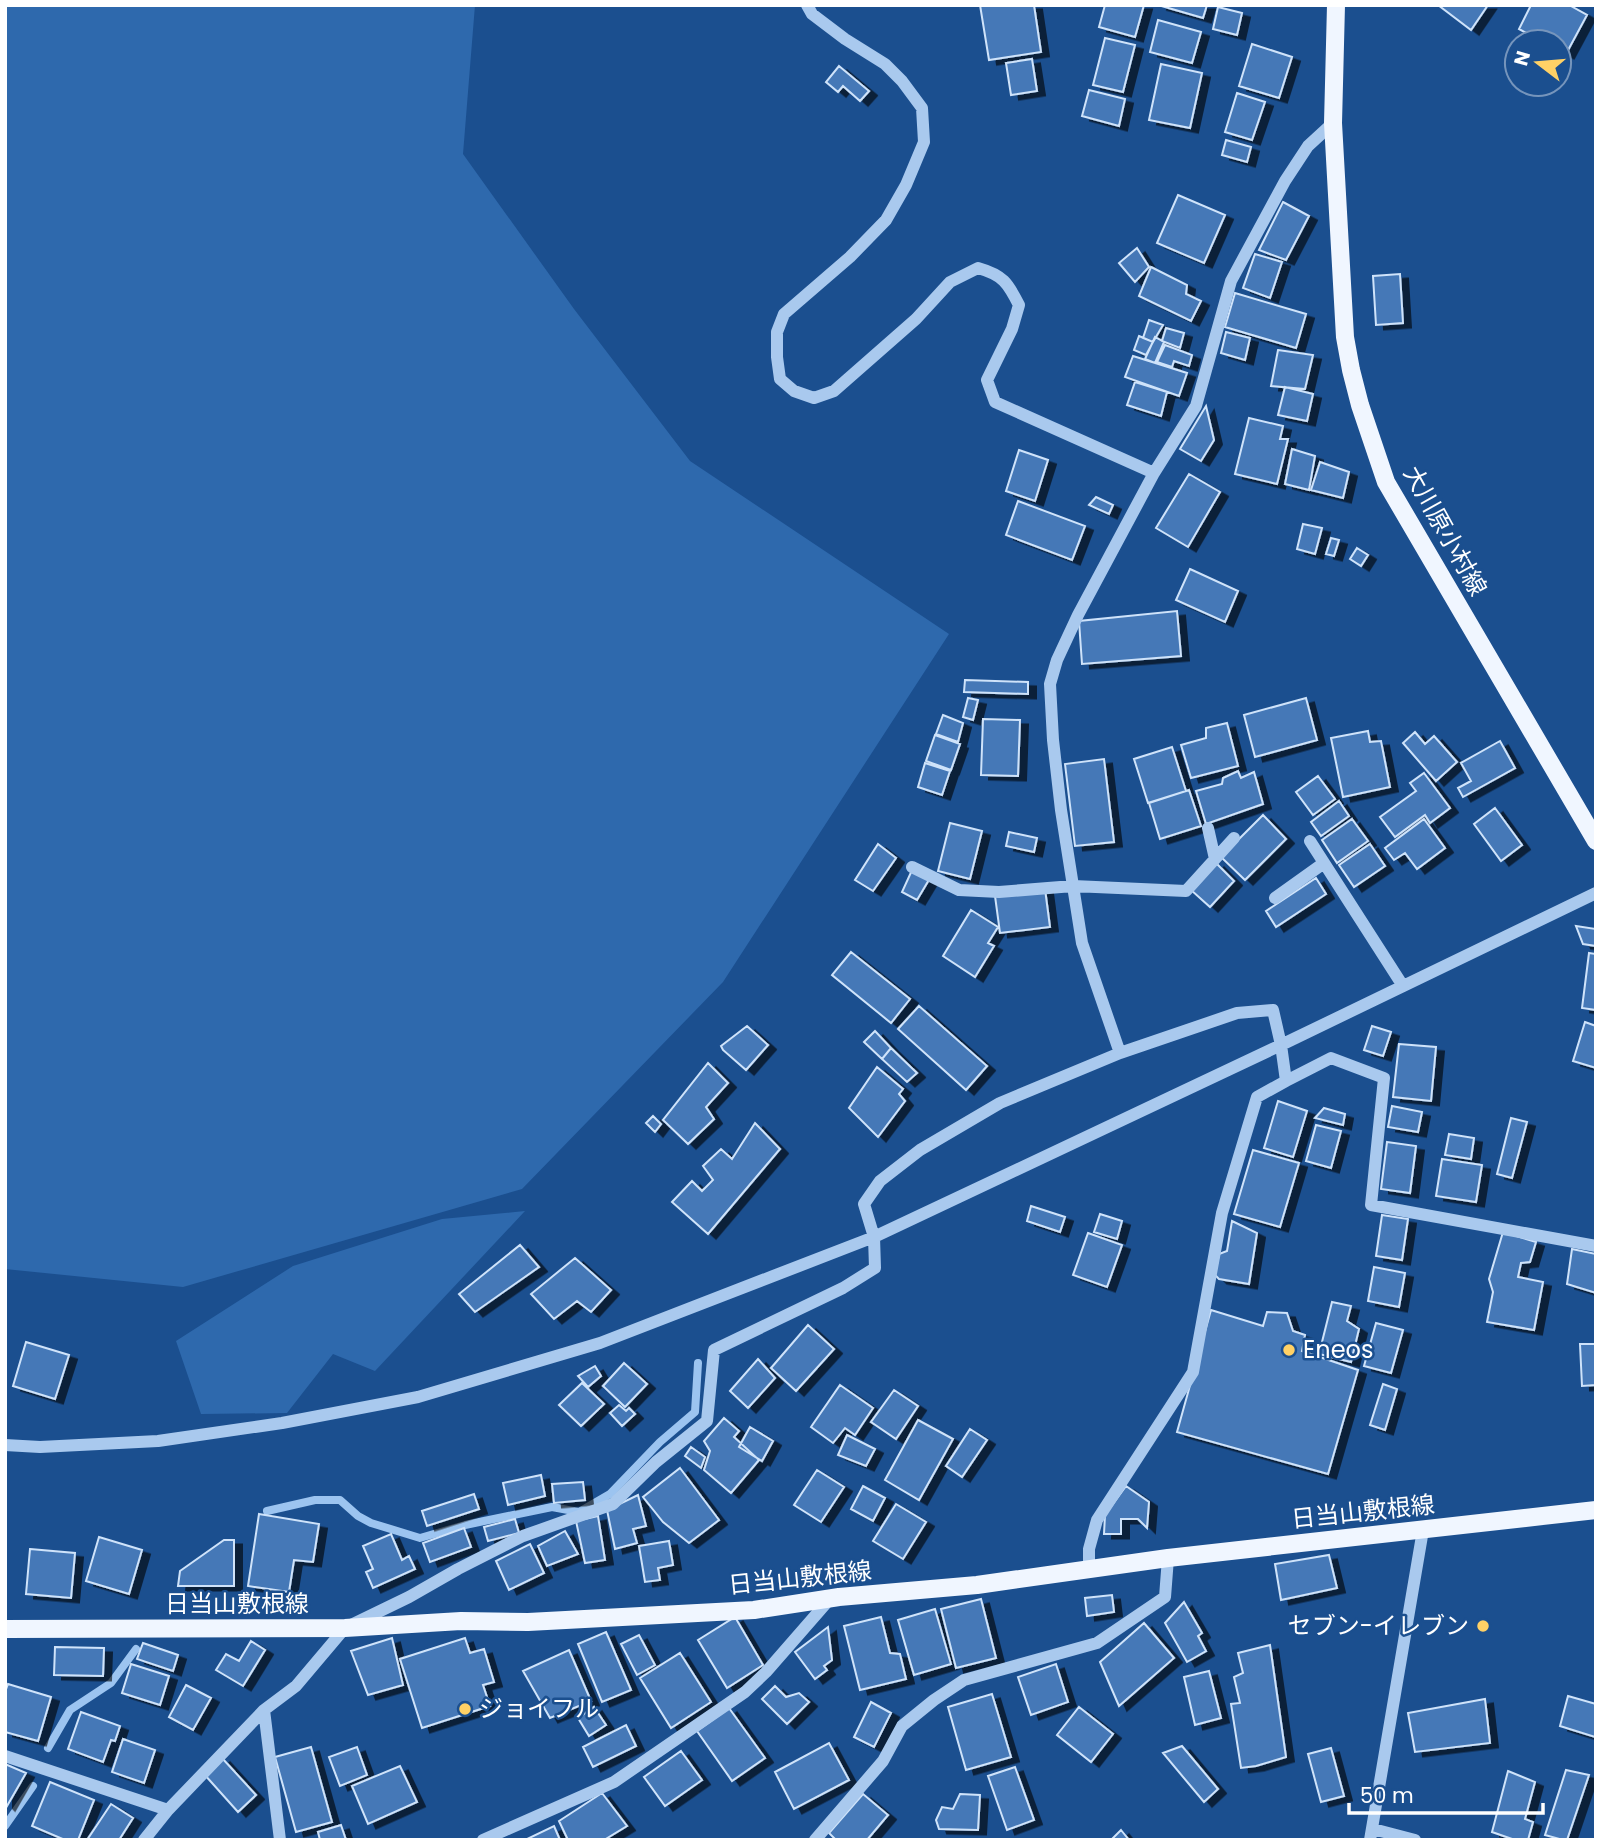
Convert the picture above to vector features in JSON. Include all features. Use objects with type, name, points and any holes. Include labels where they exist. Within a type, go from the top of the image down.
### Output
[{"type":"main road","name":"大川原小村線","points":[[1336,5],[1333,123],[1345,337],[1357,393],[1386,482],[1596,841]]},
{"type":"main road","name":"日当山敷根線","points":[[5,1629],[345,1628],[754,1610],[828,1601],[839,1597],[977,1586],[1168,1558],[1596,1510]]},
{"type":"street","points":[[807,5],[812,14],[885,64],[902,81],[922,108],[924,142],[906,185],[886,220],[850,257],[784,314],[776,332],[776,357],[780,379],[794,391],[814,398],[834,391],[916,319],[950,282],[978,268],[995,273],[1009,285],[1019,305],[1012,329],[988,380],[995,402],[1154,473]]},
{"type":"street","points":[[1120,1054],[1082,943],[1060,810],[1050,684],[1067,637],[1154,473],[1196,405],[1231,281],[1285,181],[1308,146],[1333,123]]},
{"type":"street","points":[[1208,828],[1215,859]]},
{"type":"street","points":[[912,867],[959,890],[999,892],[1073,886],[1186,891],[1234,838]]},
{"type":"street","points":[[1310,841],[1404,986]]},
{"type":"street","points":[[1275,898],[1324,863]]},
{"type":"street","points":[[5,1445],[40,1447],[158,1441],[282,1423],[418,1397],[600,1343],[874,1237],[1282,1045],[1596,893]]},
{"type":"street","points":[[144,1840],[168,1810],[264,1710],[296,1686],[345,1628],[523,1536],[613,1504],[656,1462],[708,1421],[714,1350],[843,1288],[875,1268],[874,1237],[864,1204],[880,1181],[920,1150],[1000,1103],[1120,1054],[1237,1013],[1273,1010],[1282,1045],[1286,1080]]},
{"type":"street","points":[[1089,1568],[1089,1549],[1097,1520],[1193,1372],[1222,1213],[1257,1097],[1331,1058],[1384,1078],[1371,1205],[1596,1246]]},
{"type":"street","points":[[1415,1840],[1371,1834],[1423,1530]]},
{"type":"street","points":[[815,1840],[883,1761],[902,1726],[934,1700],[964,1680],[1097,1643],[1165,1597],[1168,1558]]},
{"type":"street","points":[[483,1840],[614,1782],[745,1692],[828,1601]]},
{"type":"street","points":[[264,1710],[280,1840]]},
{"type":"street","points":[[5,1756],[168,1810]]},
{"type":"shaded area","points":[[5,5],[475,5],[463,154],[574,309],[690,461],[949,634],[723,982],[522,1189],[183,1287],[5,1269]]},
{"type":"shaded area","points":[[525,1211],[375,1371],[333,1354],[287,1413],[201,1414],[176,1341],[293,1266],[442,1219]]},
{"type":"building","points":[[980,5],[1034,5],[1041,52],[989,60]]},
{"type":"building","points":[[1105,5],[1144,5],[1135,37],[1099,27]]},
{"type":"building","points":[[1158,5],[1207,5],[1203,18]]},
{"type":"building","points":[[1438,5],[1488,5],[1471,30]]},
{"type":"building","points":[[1531,5],[1569,5],[1587,15],[1573,41],[1573,28],[1520,28]]},
{"type":"building","points":[[1218,7],[1242,13],[1237,35],[1213,29]]},
{"type":"building","points":[[1158,20],[1201,32],[1192,63],[1150,52]]},
{"type":"building","points":[[1105,38],[1135,45],[1123,92],[1093,85]]},
{"type":"building","points":[[1252,44],[1292,57],[1279,98],[1239,86]]},
{"type":"building","points":[[1032,59],[1037,91],[1011,95],[1006,63]]},
{"type":"building","points":[[1161,64],[1202,73],[1190,128],[1149,120]]},
{"type":"building","points":[[839,66],[869,91],[860,101],[843,86],[838,92],[826,82]]},
{"type":"building","points":[[1089,90],[1125,99],[1119,126],[1082,116]]},
{"type":"building","points":[[1237,93],[1265,102],[1252,140],[1225,132]]},
{"type":"building","points":[[1226,140],[1251,147],[1247,162],[1222,155]]},
{"type":"building","points":[[1178,195],[1225,215],[1204,263],[1157,243]]},
{"type":"building","points":[[1283,202],[1309,216],[1286,260],[1259,250]]},
{"type":"building","points":[[1137,248],[1149,267],[1135,282],[1119,263]]},
{"type":"building","points":[[1255,254],[1282,262],[1270,298],[1243,288]]},
{"type":"building","points":[[1151,267],[1187,285],[1186,294],[1201,301],[1191,321],[1139,296]]},
{"type":"building","points":[[1400,274],[1403,323],[1376,325],[1373,276]]},
{"type":"building","points":[[1235,293],[1306,314],[1296,348],[1225,327]]},
{"type":"building","points":[[1149,320],[1163,325],[1153,342],[1143,338]]},
{"type":"building","points":[[1166,328],[1184,333],[1180,348],[1162,341]]},
{"type":"building","points":[[1226,332],[1250,338],[1245,360],[1221,353]]},
{"type":"building","points":[[1139,336],[1153,342],[1146,355],[1134,350]]},
{"type":"building","points":[[1155,337],[1164,342],[1155,363],[1145,359]]},
{"type":"building","points":[[1165,345],[1192,355],[1189,366],[1174,361],[1172,367],[1157,362]]},
{"type":"building","points":[[1278,350],[1313,355],[1305,389],[1271,386]]},
{"type":"building","points":[[1133,356],[1187,373],[1179,396],[1125,377]]},
{"type":"building","points":[[1135,382],[1167,392],[1161,416],[1127,405]]},
{"type":"building","points":[[1285,387],[1313,394],[1307,421],[1278,415]]},
{"type":"building","points":[[1206,406],[1214,440],[1201,461],[1180,449]]},
{"type":"building","points":[[1249,418],[1283,426],[1280,439],[1288,439],[1277,484],[1235,474]]},
{"type":"building","points":[[1292,449],[1315,456],[1309,490],[1285,484]]},
{"type":"building","points":[[1019,450],[1048,460],[1035,501],[1006,491]]},
{"type":"building","points":[[1320,462],[1349,472],[1343,498],[1311,490]]},
{"type":"building","points":[[1189,474],[1220,492],[1188,547],[1156,528]]},
{"type":"building","points":[[1096,497],[1113,505],[1109,514],[1089,505]]},
{"type":"building","points":[[1018,501],[1085,526],[1072,560],[1006,535]]},
{"type":"building","points":[[1303,524],[1322,528],[1315,554],[1297,549]]},
{"type":"building","points":[[1331,538],[1339,540],[1334,556],[1326,554]]},
{"type":"building","points":[[1357,548],[1368,555],[1361,566],[1350,559]]},
{"type":"building","points":[[1190,569],[1238,591],[1225,622],[1176,600]]},
{"type":"building","points":[[1177,611],[1181,656],[1082,664],[1079,621]]},
{"type":"building","points":[[965,680],[1028,682],[1028,694],[964,692]]},
{"type":"building","points":[[968,698],[978,700],[973,720],[963,717]]},
{"type":"building","points":[[1306,698],[1317,740],[1255,757],[1244,715]]},
{"type":"building","points":[[943,715],[963,723],[958,742],[936,734]]},
{"type":"building","points":[[983,719],[1020,720],[1018,776],[981,775]]},
{"type":"building","points":[[1227,723],[1238,766],[1191,778],[1181,745],[1206,738],[1206,728]]},
{"type":"building","points":[[1368,731],[1370,742],[1381,741],[1390,787],[1343,797],[1331,738]]},
{"type":"building","points":[[1415,732],[1425,744],[1434,736],[1457,762],[1436,781],[1403,743]]},
{"type":"building","points":[[935,735],[960,744],[951,770],[926,761]]},
{"type":"building","points":[[1500,741],[1515,768],[1463,797],[1458,788],[1471,781],[1461,763]]},
{"type":"building","points":[[1172,747],[1186,791],[1148,803],[1134,759]]},
{"type":"building","points":[[1104,759],[1114,842],[1075,846],[1065,764]]},
{"type":"building","points":[[925,763],[950,771],[942,795],[918,787]]},
{"type":"building","points":[[1238,771],[1241,778],[1254,772],[1263,804],[1206,824],[1196,791],[1222,784],[1223,778]]},
{"type":"building","points":[[1424,773],[1450,808],[1430,823],[1425,815],[1395,837],[1380,817],[1416,791],[1410,783]]},
{"type":"building","points":[[1318,776],[1335,799],[1313,815],[1296,792]]},
{"type":"building","points":[[1189,790],[1201,826],[1160,839],[1149,803]]},
{"type":"building","points":[[1339,801],[1349,816],[1321,836],[1311,822]]},
{"type":"building","points":[[1495,808],[1522,845],[1501,861],[1474,824]]},
{"type":"building","points":[[1263,815],[1286,839],[1245,880],[1221,857]]},
{"type":"building","points":[[1352,819],[1368,841],[1337,863],[1322,840]]},
{"type":"building","points":[[1424,819],[1445,848],[1417,869],[1405,853],[1394,860],[1385,848]]},
{"type":"building","points":[[950,823],[982,831],[970,879],[938,871]]},
{"type":"building","points":[[1009,832],[1037,838],[1034,852],[1006,846]]},
{"type":"building","points":[[878,844],[896,858],[873,891],[855,880]]},
{"type":"building","points":[[1370,844],[1385,866],[1354,887],[1339,865]]},
{"type":"building","points":[[1216,863],[1234,881],[1210,907],[1191,890]]},
{"type":"building","points":[[913,868],[930,878],[917,900],[902,892]]},
{"type":"building","points":[[1316,878],[1326,894],[1276,927],[1266,911]]},
{"type":"building","points":[[1045,889],[1050,927],[1000,933],[995,896]]},
{"type":"building","points":[[971,910],[998,927],[988,943],[994,946],[975,977],[943,956]]},
{"type":"building","points":[[1576,926],[1596,929],[1596,946],[1583,944]]},
{"type":"building","points":[[851,952],[910,999],[891,1023],[832,975]]},
{"type":"building","points":[[1589,953],[1596,954],[1596,1010],[1582,1008]]},
{"type":"building","points":[[919,1006],[987,1066],[966,1090],[898,1029]]},
{"type":"building","points":[[1585,1022],[1596,1026],[1596,1068],[1573,1061]]},
{"type":"building","points":[[747,1026],[768,1045],[746,1070],[721,1046]]},
{"type":"building","points":[[1372,1026],[1391,1032],[1383,1056],[1364,1050]]},
{"type":"building","points":[[875,1031],[891,1048],[882,1059],[864,1042]]},
{"type":"building","points":[[1399,1044],[1436,1047],[1431,1101],[1393,1097]]},
{"type":"building","points":[[891,1048],[917,1073],[907,1082],[882,1059]]},
{"type":"building","points":[[708,1063],[728,1083],[706,1107],[714,1119],[688,1144],[663,1120]]},
{"type":"building","points":[[877,1067],[903,1089],[899,1094],[905,1101],[878,1137],[849,1108]]},
{"type":"building","points":[[1278,1101],[1307,1111],[1293,1157],[1264,1148]]},
{"type":"building","points":[[1392,1106],[1422,1112],[1418,1132],[1388,1127]]},
{"type":"building","points":[[1324,1108],[1345,1114],[1343,1125],[1315,1118]]},
{"type":"building","points":[[653,1116],[661,1124],[655,1132],[646,1123]]},
{"type":"building","points":[[1511,1118],[1527,1122],[1512,1178],[1497,1174]]},
{"type":"building","points":[[755,1123],[780,1149],[708,1234],[672,1202],[692,1181],[702,1191],[713,1180],[703,1166],[721,1149],[732,1159]]},
{"type":"building","points":[[1316,1125],[1341,1131],[1331,1168],[1306,1161]]},
{"type":"building","points":[[1449,1134],[1474,1138],[1471,1159],[1445,1155]]},
{"type":"building","points":[[1387,1142],[1416,1146],[1410,1193],[1381,1189]]},
{"type":"building","points":[[1253,1150],[1299,1163],[1280,1227],[1234,1214]]},
{"type":"building","points":[[1442,1159],[1482,1165],[1476,1202],[1436,1196]]},
{"type":"building","points":[[1031,1206],[1065,1217],[1060,1232],[1027,1221]]},
{"type":"building","points":[[1100,1214],[1122,1221],[1117,1239],[1094,1232]]},
{"type":"building","points":[[1382,1215],[1408,1219],[1402,1260],[1376,1256]]},
{"type":"building","points":[[1232,1221],[1257,1233],[1249,1284],[1219,1279],[1215,1275],[1219,1254],[1227,1251]]},
{"type":"building","points":[[1503,1232],[1536,1242],[1530,1262],[1521,1263],[1518,1277],[1543,1282],[1534,1330],[1487,1322],[1493,1292],[1489,1279]]},
{"type":"building","points":[[1088,1233],[1122,1245],[1107,1287],[1073,1275]]},
{"type":"building","points":[[520,1245],[539,1267],[475,1312],[459,1294]]},
{"type":"building","points":[[1572,1249],[1596,1254],[1596,1293],[1567,1284]]},
{"type":"building","points":[[575,1258],[611,1290],[591,1312],[577,1301],[554,1319],[531,1294]]},
{"type":"building","points":[[1374,1267],[1405,1273],[1399,1307],[1368,1301]]},
{"type":"building","points":[[1332,1302],[1351,1306],[1347,1321],[1359,1329],[1351,1362],[1319,1354]]},
{"type":"building","points":[[1211,1310],[1263,1326],[1267,1312],[1287,1313],[1293,1331],[1305,1335],[1302,1351],[1358,1370],[1328,1474],[1177,1432]]},
{"type":"building","points":[[1376,1323],[1403,1330],[1391,1373],[1364,1366]]},
{"type":"building","points":[[808,1325],[834,1349],[796,1391],[771,1368]]},
{"type":"building","points":[[26,1342],[69,1355],[55,1399],[13,1386]]},
{"type":"building","points":[[1580,1344],[1596,1344],[1596,1385],[1582,1386]]},
{"type":"building","points":[[758,1359],[775,1378],[748,1408],[730,1391]]},
{"type":"building","points":[[624,1363],[647,1384],[625,1407],[603,1386]]},
{"type":"building","points":[[595,1366],[601,1376],[588,1387],[578,1376]]},
{"type":"building","points":[[582,1383],[604,1404],[581,1426],[559,1405]]},
{"type":"building","points":[[1383,1384],[1397,1389],[1385,1430],[1370,1425]]},
{"type":"building","points":[[840,1385],[873,1408],[855,1435],[845,1428],[833,1443],[811,1427]]},
{"type":"building","points":[[894,1390],[918,1406],[896,1439],[871,1422]]},
{"type":"building","points":[[619,1405],[626,1411],[629,1408],[635,1414],[622,1426],[610,1413]]},
{"type":"building","points":[[724,1418],[739,1431],[734,1437],[759,1460],[731,1493],[704,1470],[710,1451],[704,1441]]},
{"type":"building","points":[[918,1420],[953,1439],[919,1500],[885,1480]]},
{"type":"building","points":[[750,1427],[773,1441],[762,1461],[739,1447]]},
{"type":"building","points":[[970,1429],[987,1440],[962,1477],[946,1466]]},
{"type":"building","points":[[847,1435],[875,1449],[866,1466],[838,1455]]},
{"type":"building","points":[[691,1447],[705,1457],[701,1468],[685,1456]]},
{"type":"building","points":[[680,1468],[719,1520],[689,1543],[663,1522],[643,1497]]},
{"type":"building","points":[[817,1470],[844,1487],[821,1522],[794,1505]]},
{"type":"building","points":[[541,1475],[545,1496],[508,1505],[503,1483]]},
{"type":"building","points":[[583,1482],[585,1500],[554,1503],[552,1484]]},
{"type":"building","points":[[863,1486],[885,1498],[873,1521],[851,1509]]},
{"type":"building","points":[[1126,1486],[1149,1502],[1147,1528],[1138,1519],[1121,1519],[1121,1534],[1104,1534],[1105,1515]]},
{"type":"building","points":[[474,1494],[479,1509],[427,1526],[422,1511]]},
{"type":"building","points":[[638,1495],[646,1526],[633,1529],[637,1543],[615,1549],[607,1510]]},
{"type":"building","points":[[896,1504],[926,1522],[903,1559],[873,1541]]},
{"type":"building","points":[[259,1514],[319,1524],[313,1562],[294,1560],[289,1592],[248,1586]]},
{"type":"building","points":[[598,1516],[605,1560],[585,1563],[576,1521]]},
{"type":"building","points":[[515,1519],[519,1533],[488,1541],[484,1527]]},
{"type":"building","points":[[464,1528],[471,1547],[430,1562],[423,1543]]},
{"type":"building","points":[[565,1531],[578,1554],[547,1566],[538,1546]]},
{"type":"building","points":[[391,1534],[402,1560],[409,1556],[415,1569],[373,1588],[366,1572],[373,1569],[363,1546]]},
{"type":"building","points":[[99,1537],[142,1550],[129,1594],[86,1581]]},
{"type":"building","points":[[224,1540],[234,1540],[234,1586],[178,1586],[180,1571]]},
{"type":"building","points":[[669,1541],[673,1565],[658,1568],[660,1580],[645,1582],[639,1546]]},
{"type":"building","points":[[530,1544],[544,1573],[509,1590],[496,1561]]},
{"type":"building","points":[[30,1549],[75,1553],[71,1598],[26,1594]]},
{"type":"building","points":[[1329,1555],[1337,1588],[1281,1600],[1275,1564]]},
{"type":"building","points":[[1112,1595],[1114,1612],[1087,1616],[1085,1598]]},
{"type":"building","points":[[981,1599],[996,1658],[956,1668],[941,1609]]},
{"type":"building","points":[[1184,1602],[1202,1633],[1198,1636],[1206,1651],[1187,1662],[1165,1623]]},
{"type":"building","points":[[935,1609],[951,1664],[914,1675],[898,1620]]},
{"type":"building","points":[[735,1617],[763,1665],[727,1688],[698,1640]]},
{"type":"building","points":[[881,1617],[890,1653],[900,1654],[906,1679],[860,1690],[844,1626]]},
{"type":"building","points":[[1144,1623],[1174,1658],[1119,1706],[1100,1662]]},
{"type":"building","points":[[828,1627],[832,1660],[824,1666],[827,1670],[815,1679],[795,1652]]},
{"type":"building","points":[[606,1632],[631,1690],[602,1702],[578,1644]]},
{"type":"building","points":[[639,1635],[655,1665],[637,1675],[621,1644]]},
{"type":"building","points":[[392,1638],[403,1685],[368,1695],[351,1651]]},
{"type":"building","points":[[465,1638],[470,1653],[484,1649],[494,1682],[483,1685],[490,1706],[422,1728],[400,1659]]},
{"type":"building","points":[[251,1641],[265,1650],[243,1686],[216,1670],[226,1654],[239,1661]]},
{"type":"building","points":[[143,1643],[178,1655],[173,1671],[137,1659]]},
{"type":"building","points":[[1270,1645],[1286,1757],[1241,1768],[1231,1704],[1240,1703],[1234,1677],[1243,1673],[1238,1653]]},
{"type":"building","points":[[55,1647],[104,1648],[103,1676],[54,1675]]},
{"type":"building","points":[[569,1650],[591,1701],[550,1718],[523,1671]]},
{"type":"building","points":[[680,1653],[711,1702],[671,1728],[640,1678]]},
{"type":"building","points":[[131,1664],[169,1676],[160,1705],[122,1693]]},
{"type":"building","points":[[1056,1664],[1068,1702],[1031,1715],[1018,1677]]},
{"type":"building","points":[[1209,1671],[1221,1718],[1195,1725],[1184,1677]]},
{"type":"building","points":[[8,1684],[51,1697],[38,1741],[5,1732],[5,1692]]},
{"type":"building","points":[[186,1685],[211,1698],[193,1730],[169,1717]]},
{"type":"building","points":[[775,1686],[786,1697],[799,1693],[809,1702],[787,1724],[762,1699]]},
{"type":"building","points":[[992,1694],[1011,1757],[966,1770],[948,1707]]},
{"type":"building","points":[[1568,1696],[1596,1704],[1595,1737],[1560,1726]]},
{"type":"building","points":[[1485,1699],[1490,1743],[1415,1752],[1408,1713]]},
{"type":"building","points":[[871,1702],[891,1713],[874,1747],[854,1737]]},
{"type":"building","points":[[594,1707],[606,1725],[589,1736],[578,1718]]},
{"type":"building","points":[[1079,1707],[1113,1734],[1091,1762],[1057,1735]]},
{"type":"building","points":[[729,1708],[765,1758],[732,1781],[697,1731]]},
{"type":"building","points":[[81,1712],[120,1726],[115,1741],[111,1740],[103,1762],[68,1749]]},
{"type":"building","points":[[626,1725],[636,1746],[593,1767],[583,1747]]},
{"type":"building","points":[[123,1739],[155,1750],[144,1783],[112,1772]]},
{"type":"building","points":[[829,1743],[849,1780],[794,1809],[775,1772]]},
{"type":"building","points":[[1182,1746],[1218,1789],[1204,1802],[1163,1753]]},
{"type":"building","points":[[311,1747],[332,1822],[296,1832],[275,1757]]},
{"type":"building","points":[[357,1747],[367,1775],[340,1786],[329,1757]]},
{"type":"building","points":[[1331,1748],[1344,1796],[1321,1802],[1308,1754]]},
{"type":"building","points":[[681,1751],[702,1780],[665,1806],[644,1777]]},
{"type":"building","points":[[222,1758],[256,1795],[238,1812],[204,1774]]},
{"type":"building","points":[[5,1764],[26,1773],[7,1806],[5,1804]]},
{"type":"building","points":[[400,1766],[417,1802],[368,1824],[352,1786]]},
{"type":"building","points":[[1015,1767],[1034,1820],[1007,1830],[988,1776]]},
{"type":"building","points":[[1566,1770],[1589,1775],[1567,1840],[1563,1840],[1545,1835]]},
{"type":"building","points":[[1508,1771],[1535,1782],[1525,1819],[1533,1822],[1528,1840],[1515,1840],[1492,1832]]},
{"type":"building","points":[[50,1782],[94,1800],[78,1840],[65,1840],[32,1826]]},
{"type":"building","points":[[602,1793],[627,1826],[604,1840],[568,1840],[559,1821]]},
{"type":"building","points":[[863,1794],[888,1815],[867,1840],[836,1840],[829,1833]]},
{"type":"building","points":[[960,1794],[980,1795],[978,1830],[939,1829],[936,1820],[942,1807],[953,1809]]},
{"type":"building","points":[[111,1804],[133,1818],[119,1840],[87,1840]]},
{"type":"building","points":[[341,1825],[346,1840],[320,1840],[318,1832]]},
{"type":"building","points":[[554,1826],[560,1840],[527,1839]]},
{"type":"building","points":[[1121,1830],[1129,1840],[1111,1840]]},
{"type":"waterway","points":[[267,1511],[315,1500],[340,1500],[358,1516],[371,1523],[420,1538],[465,1525],[552,1507],[579,1512],[610,1494],[660,1442],[695,1412],[698,1363]]},
{"type":"waterway","points":[[48,1748],[70,1710],[111,1683],[136,1649]]},
{"type":"waterway","points":[[5,1826],[33,1786]]},
{"type":"place","name":"Eneos","points":[[1289,1350]]},
{"type":"place","name":"セブン-イレブン","points":[[1483,1626]]},
{"type":"place","name":"ジョイフル","points":[[465,1709]]}]
